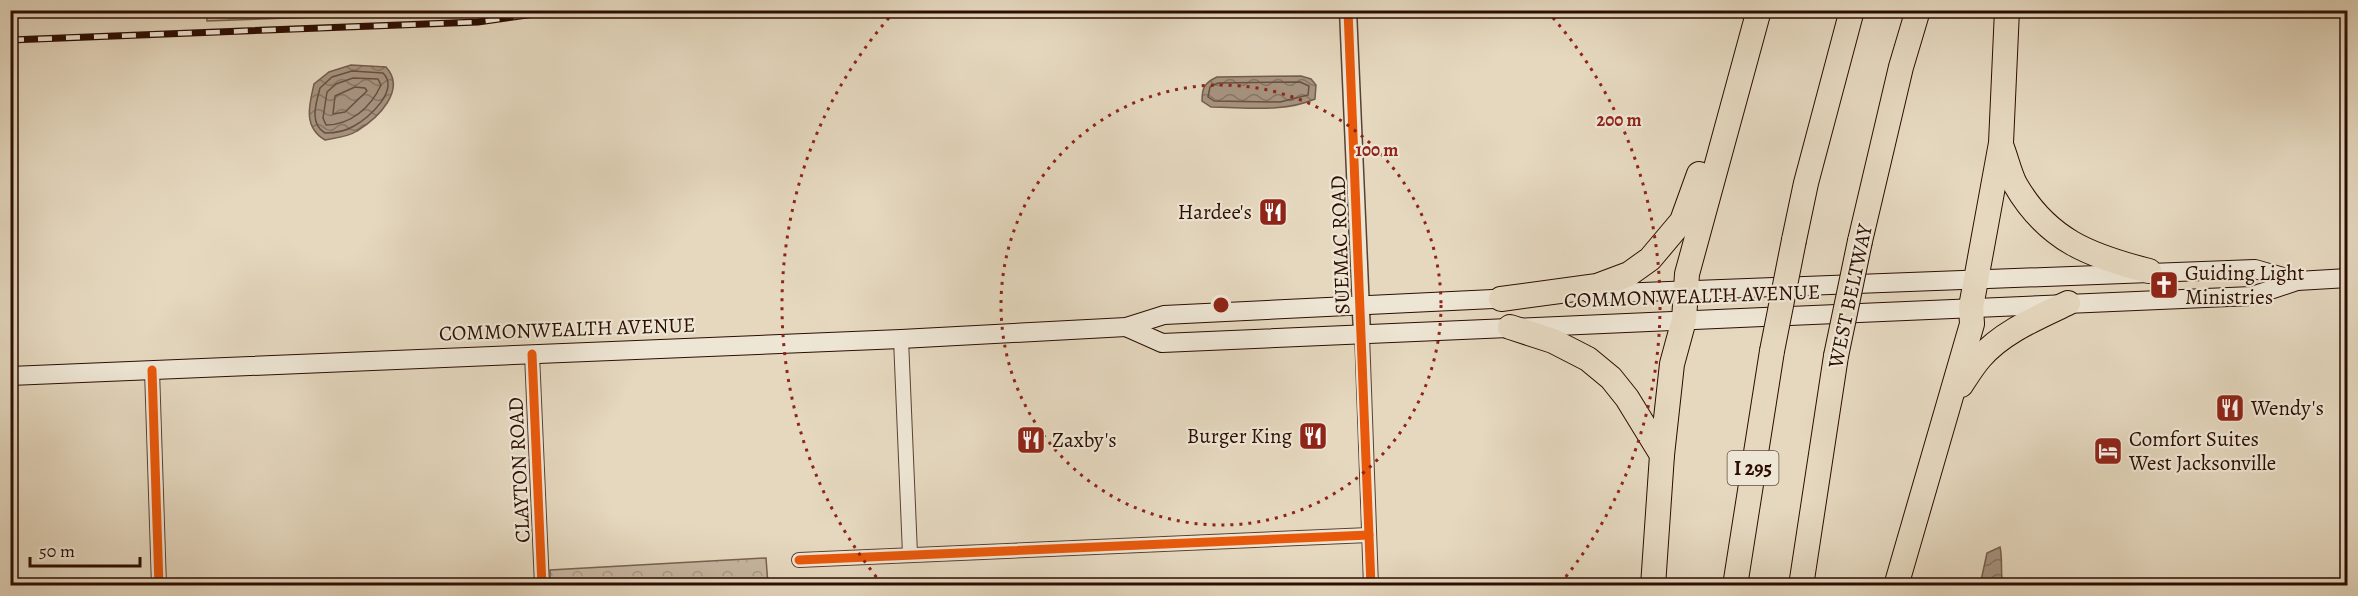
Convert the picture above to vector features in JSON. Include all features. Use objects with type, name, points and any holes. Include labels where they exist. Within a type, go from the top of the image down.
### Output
[{"type":"highway","points":[[1653,585],[1662,455],[1672,363],[1683,320],[1694,246],[1759,10]]},
{"type":"highway","points":[[1501,299],[1597,286],[1629,274],[1650,259],[1682,221],[1759,10]]},
{"type":"highway","name":"I 295","points":[[1735,585],[1772,351],[1794,240],[1806,183],[1852,10]]},
{"type":"highway","name":"WEST BELTWAY","points":[[1801,585],[1836,356],[1860,241],[1901,67],[1918,10]]},
{"type":"highway","points":[[1896,585],[1972,324],[1971,307],[2001,143],[2007,10]]},
{"type":"highway","points":[[2001,143],[2014,183],[2038,217],[2081,250],[2101,259],[2149,271]]},
{"type":"highway","points":[[1951,399],[1981,356],[2027,323],[2068,303]]},
{"type":"highway","points":[[1510,327],[1553,341],[1588,359],[1611,378],[1627,398],[1662,455]]},
{"type":"main road","name":"COMMONWEALTH AVENUE","points":[[10,376],[901,339],[1126,327],[1164,315],[1686,290],[2149,271],[2255,269],[2297,281]]},
{"type":"main road","name":"COMMONWEALTH AVENUE","points":[[1126,327],[1162,343],[2252,296],[2297,281],[2348,278]]},
{"type":"street","name":"SUEMAC ROAD","points":[[1348,10],[1362,334]]},
{"type":"street","points":[[1362,334],[1371,585]]},
{"type":"street","points":[[901,339],[910,554]]},
{"type":"street","name":"CLAYTON ROAD","points":[[532,354],[542,585]]},
{"type":"street","points":[[152,370],[159,585]]},
{"type":"street","points":[[799,560],[1369,535]]},
{"type":"green space","points":[[207,10],[351,11],[344,16],[207,21]]},
{"type":"green space","points":[[766,558],[768,585],[550,585],[550,570]]},
{"type":"water","points":[[351,65],[386,67],[392,76],[392,94],[381,111],[357,131],[350,135],[325,140],[313,129],[309,115],[314,84],[329,72]]},
{"type":"water","points":[[1301,76],[1311,79],[1316,85],[1315,99],[1277,108],[1211,107],[1202,101],[1205,86],[1217,77]]},
{"type":"water","points":[[2000,547],[2003,585],[1980,585],[1987,553]]},
{"type":"railway","points":[[441,10],[499,12]]},
{"type":"railway","points":[[10,40],[478,22],[562,10]]},
{"type":"cycle path","points":[[1348,10],[1371,586]]},
{"type":"cycle path","points":[[532,354],[542,586]]},
{"type":"cycle path","points":[[152,370],[159,586]]},
{"type":"cycle path","points":[[799,560],[1369,535]]},
{"type":"place","name":"Hardee's","points":[[1273,212]]},
{"type":"place","name":"Guiding Light Ministries","points":[[2164,285]]},
{"type":"place","name":"Wendy's","points":[[2230,408]]},
{"type":"place","name":"Burger King","points":[[1313,436]]},
{"type":"place","name":"Zaxby's","points":[[1031,440]]},
{"type":"place","name":"Comfort Suites West Jacksonville","points":[[2108,451]]}]
